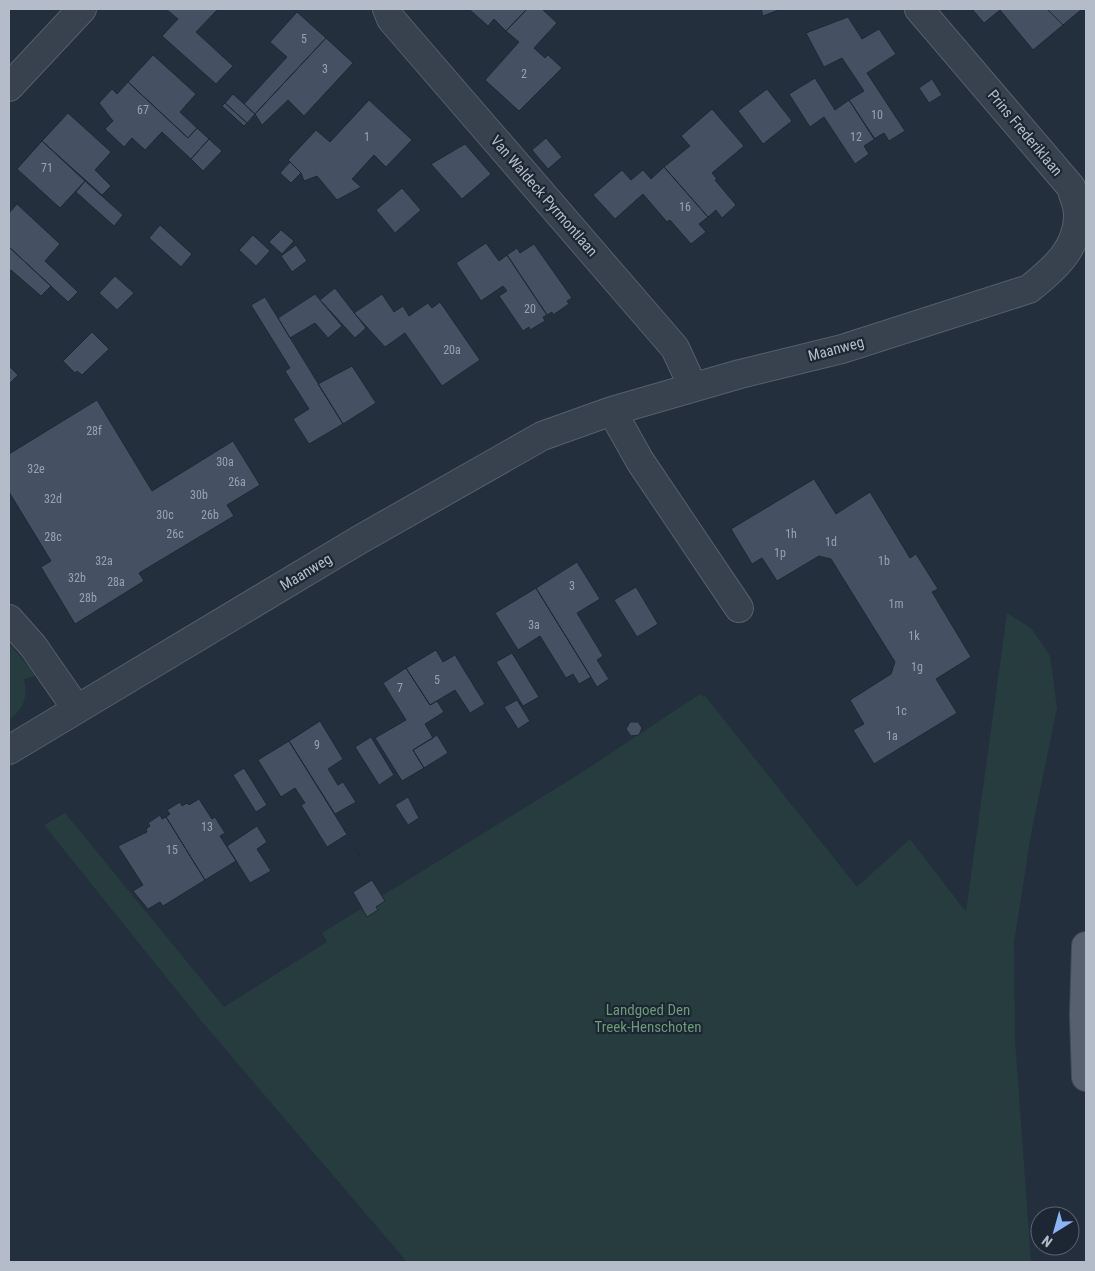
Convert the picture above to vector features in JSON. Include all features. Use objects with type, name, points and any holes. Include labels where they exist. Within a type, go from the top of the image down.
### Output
[{"type":"main road","points":[[1086,946],[1084,1015],[1086,1077]]},
{"type":"street","points":[[9,87],[82,9]]},
{"type":"street","name":"Van Waldeck Pyrmontlaan","points":[[387,9],[391,19],[675,348],[693,388]]},
{"type":"street","name":"Prins Frederiklaan","points":[[919,9],[1071,187],[1081,225],[1072,243],[1052,271]]},
{"type":"street","name":"Maanweg","points":[[9,750],[76,708],[359,540],[542,436],[612,411],[842,348],[1029,290],[1052,271]]},
{"type":"street","points":[[612,411],[640,461],[739,608]]},
{"type":"street","points":[[9,619],[33,646],[76,708]]},
{"type":"green space","name":"Landgoed Den Treek-Henschoten","points":[[1007,613],[1031,628],[1050,656],[1057,708],[1031,834],[1014,943],[1015,1040],[1031,1262],[407,1262],[203,1023],[44,825],[65,813],[224,1007],[327,942],[322,933],[581,773],[700,694],[703,697],[705,696],[857,887],[910,839],[966,912]]},
{"type":"green space","points":[[9,643],[36,676],[24,679],[24,702],[9,719]]},
{"type":"building","points":[[166,9],[218,9],[196,32],[233,66],[216,84],[162,36],[178,19]]},
{"type":"building","points":[[469,9],[527,9],[506,31],[494,19],[488,26]]},
{"type":"building","points":[[527,9],[542,9],[557,23],[534,48],[545,58],[548,55],[562,68],[519,111],[485,80],[519,42],[506,31]]},
{"type":"building","points":[[761,9],[781,9],[763,16]]},
{"type":"building","points":[[972,9],[1047,9],[1063,25],[1033,50],[1000,10],[984,23]]},
{"type":"building","points":[[1047,9],[1082,9],[1063,25]]},
{"type":"building","points":[[297,12],[326,38],[255,114],[244,104],[287,57],[270,42]]},
{"type":"building","points":[[848,17],[862,39],[879,29],[896,54],[867,73],[905,131],[889,141],[884,133],[874,139],[849,100],[864,91],[842,58],[824,67],[806,33]]},
{"type":"building","points":[[326,38],[353,63],[304,116],[288,100],[262,125],[255,114]]},
{"type":"building","points":[[153,55],[196,94],[180,112],[197,128],[188,138],[128,82]]},
{"type":"building","points":[[815,78],[835,110],[849,100],[875,139],[864,146],[869,154],[855,164],[824,117],[810,127],[789,94]]},
{"type":"building","points":[[932,79],[942,95],[929,103],[919,88]]},
{"type":"building","points":[[128,82],[188,138],[197,128],[209,139],[191,159],[162,132],[145,150],[132,138],[124,147],[105,129],[113,121],[99,103],[112,89],[117,94]]},
{"type":"building","points":[[767,89],[792,121],[763,144],[738,111]]},
{"type":"building","points":[[233,94],[255,114],[247,123],[225,103]]},
{"type":"building","points":[[369,100],[412,140],[386,167],[374,155],[352,179],[361,187],[337,200],[317,176],[304,181],[301,173],[288,160],[316,130],[330,142]]},
{"type":"building","points":[[225,103],[247,123],[244,126],[222,106]]},
{"type":"building","points":[[712,109],[744,146],[712,173],[717,179],[715,180],[736,205],[722,218],[716,210],[708,217],[664,167],[690,146],[681,136]]},
{"type":"building","points":[[68,113],[111,152],[95,170],[111,186],[102,195],[42,141]]},
{"type":"building","points":[[546,138],[562,157],[548,169],[532,150]]},
{"type":"building","points":[[209,139],[222,151],[203,171],[191,159]]},
{"type":"building","points":[[42,141],[85,181],[60,208],[17,169]]},
{"type":"building","points":[[465,144],[491,174],[462,199],[431,164]]},
{"type":"building","points":[[290,162],[301,173],[291,183],[280,173]]},
{"type":"building","points":[[664,167],[708,217],[699,224],[706,232],[691,244],[670,220],[667,222],[643,194],[615,219],[593,195],[622,170],[631,180],[643,170],[651,179]]},
{"type":"building","points":[[85,181],[123,215],[114,226],[76,192]]},
{"type":"building","points":[[402,188],[421,210],[395,233],[376,210]]},
{"type":"building","points":[[17,204],[60,244],[45,261],[78,292],[68,302],[9,247],[9,213]]},
{"type":"building","points":[[160,225],[192,254],[181,267],[149,238]]},
{"type":"building","points":[[281,230],[294,241],[282,254],[269,242]]},
{"type":"building","points":[[253,235],[270,251],[256,266],[239,250]]},
{"type":"building","points":[[486,243],[499,261],[507,255],[547,315],[543,317],[545,321],[530,330],[529,327],[523,331],[499,296],[507,291],[503,286],[481,301],[456,263]]},
{"type":"building","points":[[534,244],[572,298],[567,301],[569,304],[553,315],[552,312],[547,315],[507,255],[517,248],[520,253]]},
{"type":"building","points":[[296,245],[307,261],[292,272],[281,256]]},
{"type":"building","points":[[9,247],[51,286],[41,296],[11,270],[9,272]]},
{"type":"building","points":[[115,276],[134,293],[117,310],[99,293]]},
{"type":"building","points":[[335,288],[366,328],[355,338],[320,300]]},
{"type":"building","points":[[315,294],[342,326],[328,338],[315,323],[290,338],[278,318]]},
{"type":"building","points":[[382,294],[394,312],[403,306],[409,316],[428,303],[432,308],[440,302],[480,360],[442,386],[405,333],[385,347],[354,313]]},
{"type":"building","points":[[265,297],[343,424],[309,444],[293,419],[309,409],[285,371],[290,368],[251,305]]},
{"type":"building","points":[[92,332],[109,349],[82,375],[77,371],[75,373],[63,361]]},
{"type":"building","points":[[9,366],[18,375],[9,384]]},
{"type":"building","points":[[352,366],[376,403],[343,424],[318,384]]},
{"type":"building","points":[[97,400],[152,491],[233,441],[260,485],[227,505],[234,516],[139,573],[144,581],[75,624],[41,567],[51,561],[9,492],[9,454]]},
{"type":"building","points":[[814,479],[836,514],[870,492],[910,558],[916,554],[938,589],[932,592],[971,657],[936,679],[957,713],[874,764],[853,730],[864,724],[850,700],[891,674],[895,662],[831,559],[819,556],[777,581],[762,558],[752,564],[731,529]]},
{"type":"building","points":[[577,562],[600,599],[577,613],[603,656],[597,660],[609,679],[597,687],[536,588]]},
{"type":"building","points":[[636,587],[658,624],[637,637],[614,600]]},
{"type":"building","points":[[536,588],[591,677],[579,684],[573,674],[566,678],[540,636],[518,650],[495,613]]},
{"type":"building","points":[[436,650],[443,662],[455,655],[485,704],[470,713],[455,690],[430,705],[406,668]]},
{"type":"building","points":[[512,653],[539,697],[523,706],[496,662]]},
{"type":"building","points":[[406,668],[430,705],[437,701],[444,712],[425,724],[433,738],[413,750],[424,768],[402,781],[375,738],[406,720],[383,683]]},
{"type":"building","points":[[517,700],[530,721],[518,729],[504,707]]},
{"type":"building","points":[[320,721],[343,759],[328,769],[338,785],[343,782],[356,802],[335,814],[289,741]]},
{"type":"building","points":[[630,722],[638,722],[642,728],[639,735],[631,736],[626,729]]},
{"type":"building","points":[[437,735],[448,753],[424,768],[413,750]]},
{"type":"building","points":[[371,737],[394,775],[379,785],[355,747]]},
{"type":"building","points":[[289,741],[361,857],[346,835],[327,847],[301,805],[305,803],[295,788],[281,797],[258,760]]},
{"type":"building","points":[[244,768],[267,805],[256,812],[233,775]]},
{"type":"building","points":[[408,797],[419,818],[408,825],[395,805]]},
{"type":"building","points":[[199,799],[212,819],[215,817],[225,833],[220,836],[236,861],[205,880],[166,817],[170,814],[167,810],[180,802],[182,806],[187,803],[189,805]]},
{"type":"building","points":[[160,815],[162,819],[166,817],[205,880],[163,906],[160,902],[148,909],[133,891],[143,885],[118,846],[147,832],[146,829],[150,826],[148,823]]},
{"type":"building","points":[[257,826],[267,842],[257,849],[271,871],[250,883],[227,846]]},
{"type":"building","points":[[372,880],[385,901],[376,907],[378,910],[367,917],[353,892]]}]
